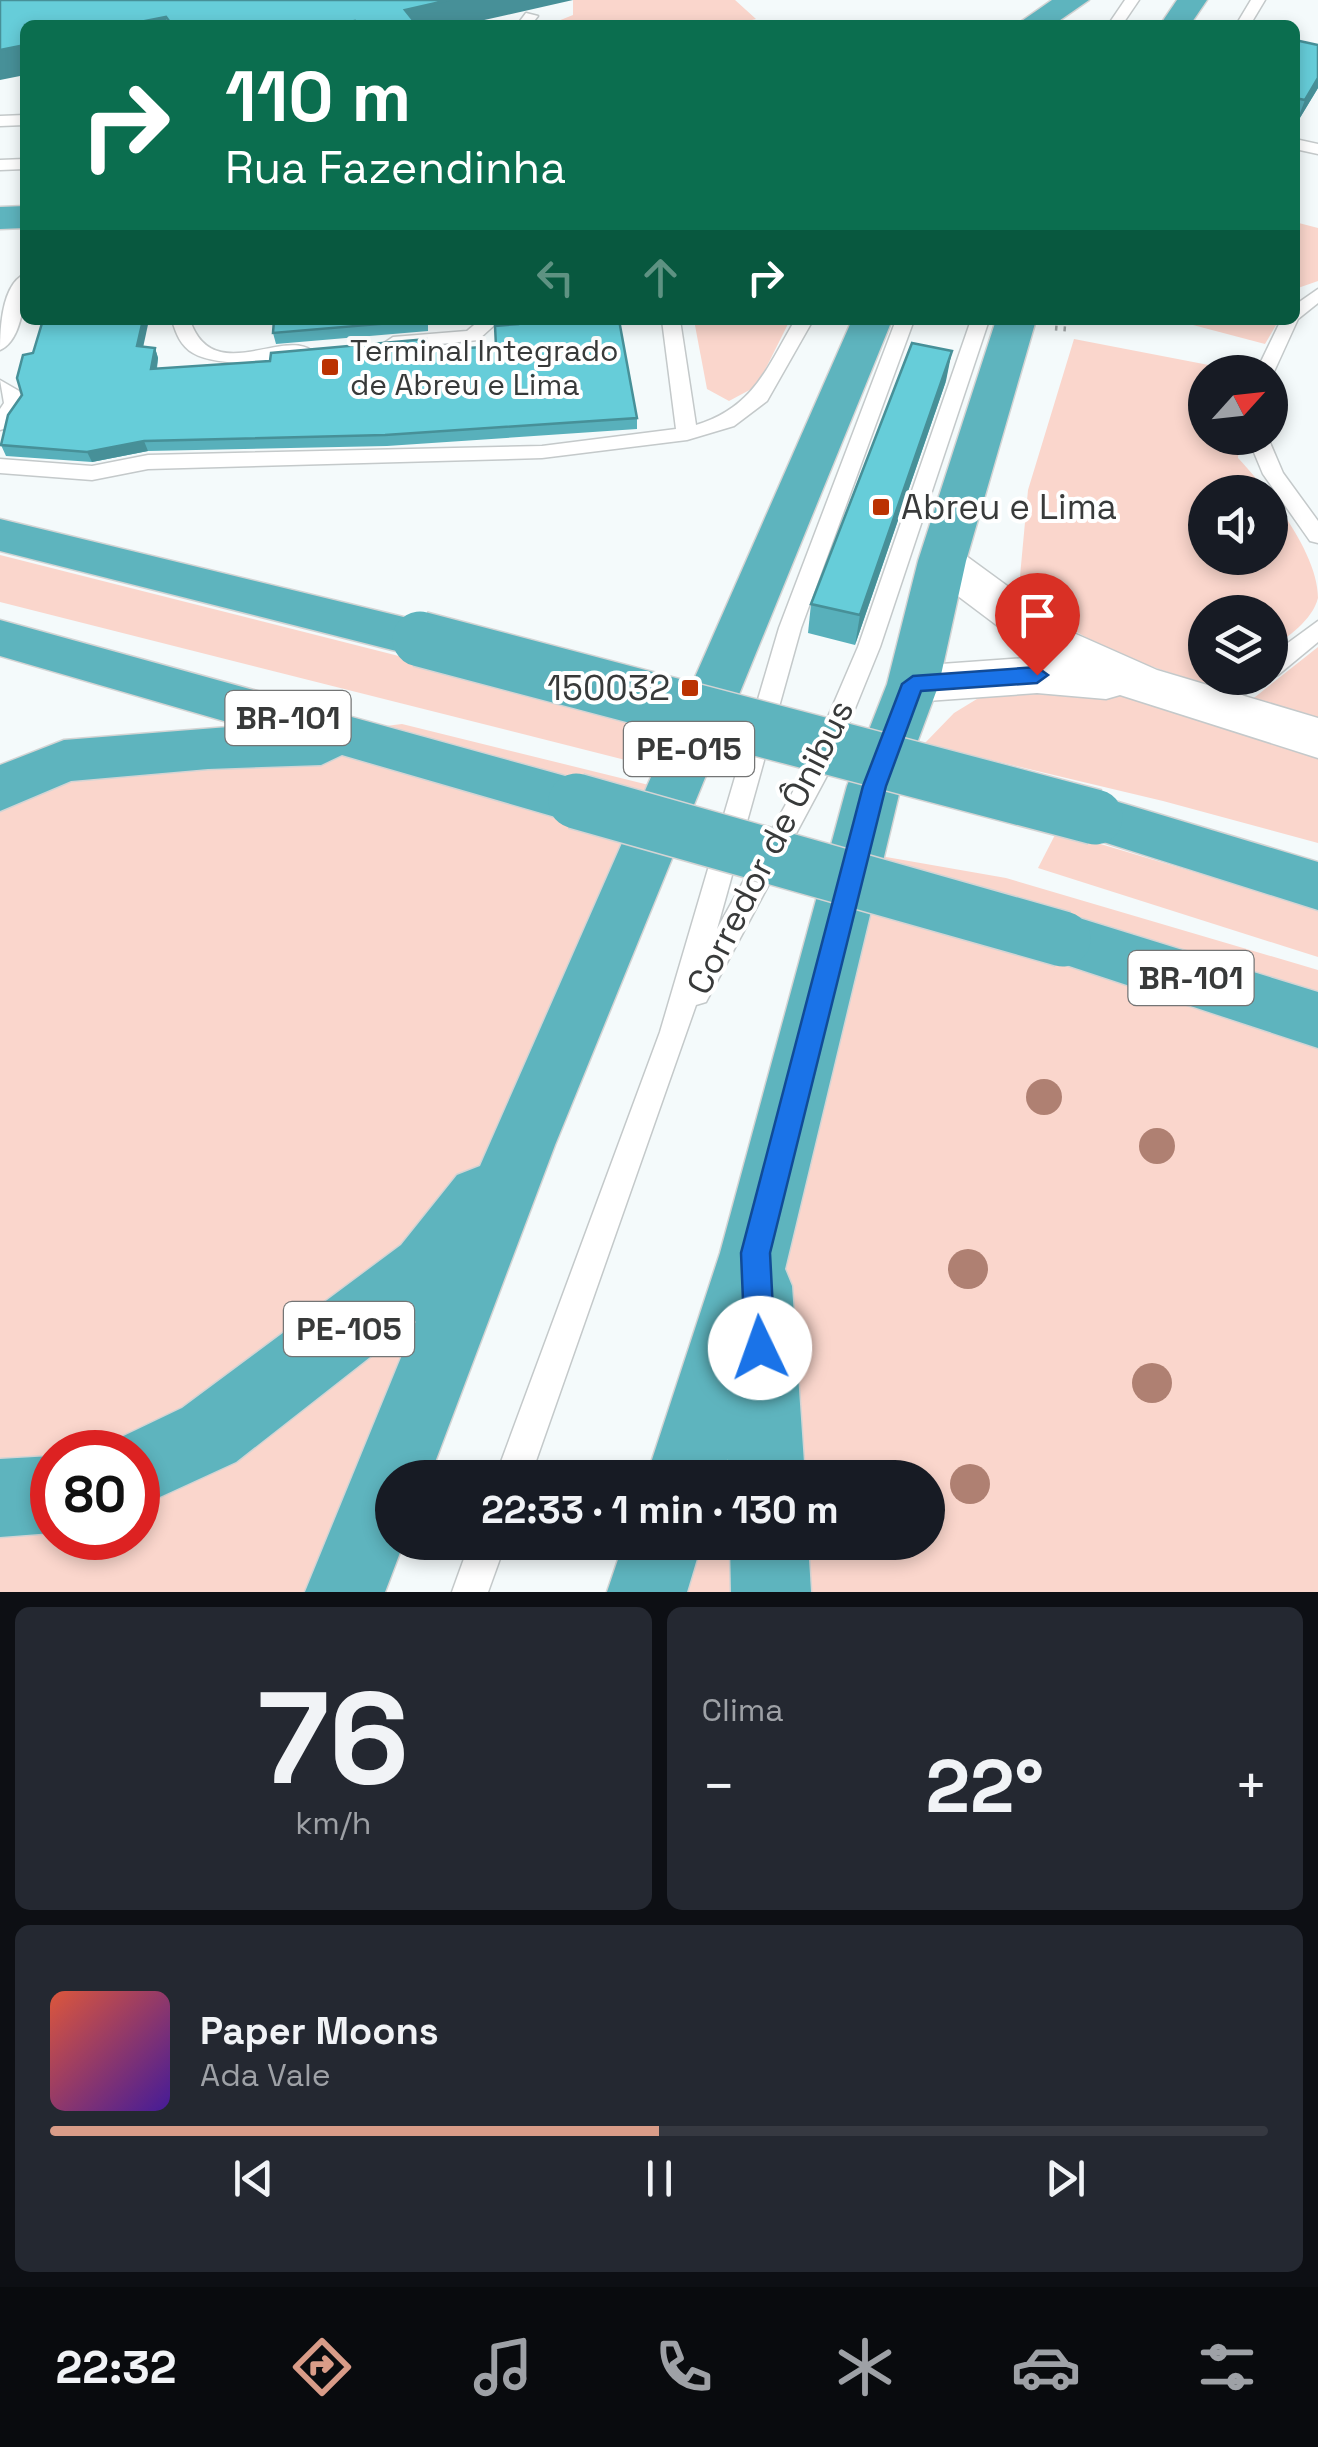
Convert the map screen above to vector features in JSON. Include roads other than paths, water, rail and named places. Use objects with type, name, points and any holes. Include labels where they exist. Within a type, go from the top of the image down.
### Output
[{"type":"highway","points":[[1040,20],[1074,0]]},
{"type":"highway","points":[[690,1460],[755,1253],[874,786],[913,684],[942,561],[1034,325]]},
{"type":"highway","name":"PE-015","points":[[345,1592],[522,1145],[864,331]]},
{"type":"highway","points":[[0,535],[420,639],[1095,817],[1318,886]]},
{"type":"highway","name":"BR-101","points":[[0,638],[1062,939],[1318,1020]]},
{"type":"highway","points":[[0,789],[64,761],[208,748],[376,743]]},
{"type":"highway","name":"PE-105","points":[[160,1459],[209,1436],[426,1270],[522,1145]]},
{"type":"highway","points":[[755,1253],[766,1460]]},
{"type":"highway","points":[[0,1498],[30,1496]]},
{"type":"highway","points":[[648,1592],[658,1560]]},
{"type":"highway","points":[[771,1560],[772,1592]]},
{"type":"street","points":[[942,561],[1052,643],[1142,684],[1318,738]]},
{"type":"street","points":[[913,684],[1037,675],[1142,684]]},
{"type":"lane","points":[[0,344],[20,292]]},
{"type":"lane","points":[[182,325],[185,338],[196,348],[223,358],[319,350]]},
{"type":"lane","points":[[376,344],[472,336],[485,325]]},
{"type":"lane","points":[[673,325],[687,434]]},
{"type":"lane","points":[[0,466],[92,472],[148,462],[542,452],[687,434],[728,422],[760,397],[802,325]]},
{"type":"lane","name":"Corredor de Ônibus","points":[[519,1460],[674,1032],[790,628],[902,325]]},
{"type":"lane","name":"Corredor de Ônibus","points":[[674,1032],[818,770],[869,647],[978,325]]},
{"type":"lane","points":[[1273,355],[1288,325]]},
{"type":"lane","points":[[0,386],[12,394],[14,403],[0,424]]},
{"type":"lane","points":[[1265,455],[1273,474],[1318,536]]},
{"type":"lane","points":[[1288,654],[1318,629]]},
{"type":"lane","points":[[1210,704],[1226,695]]},
{"type":"lane","points":[[470,1592],[482,1560]]},
{"type":"place","name":"Terminal Integrado de Abreu e Lima","points":[[330,367]]},
{"type":"place","name":"Abreu e Lima","points":[[881,507]]},
{"type":"place","name":"150032","points":[[690,688]]}]
